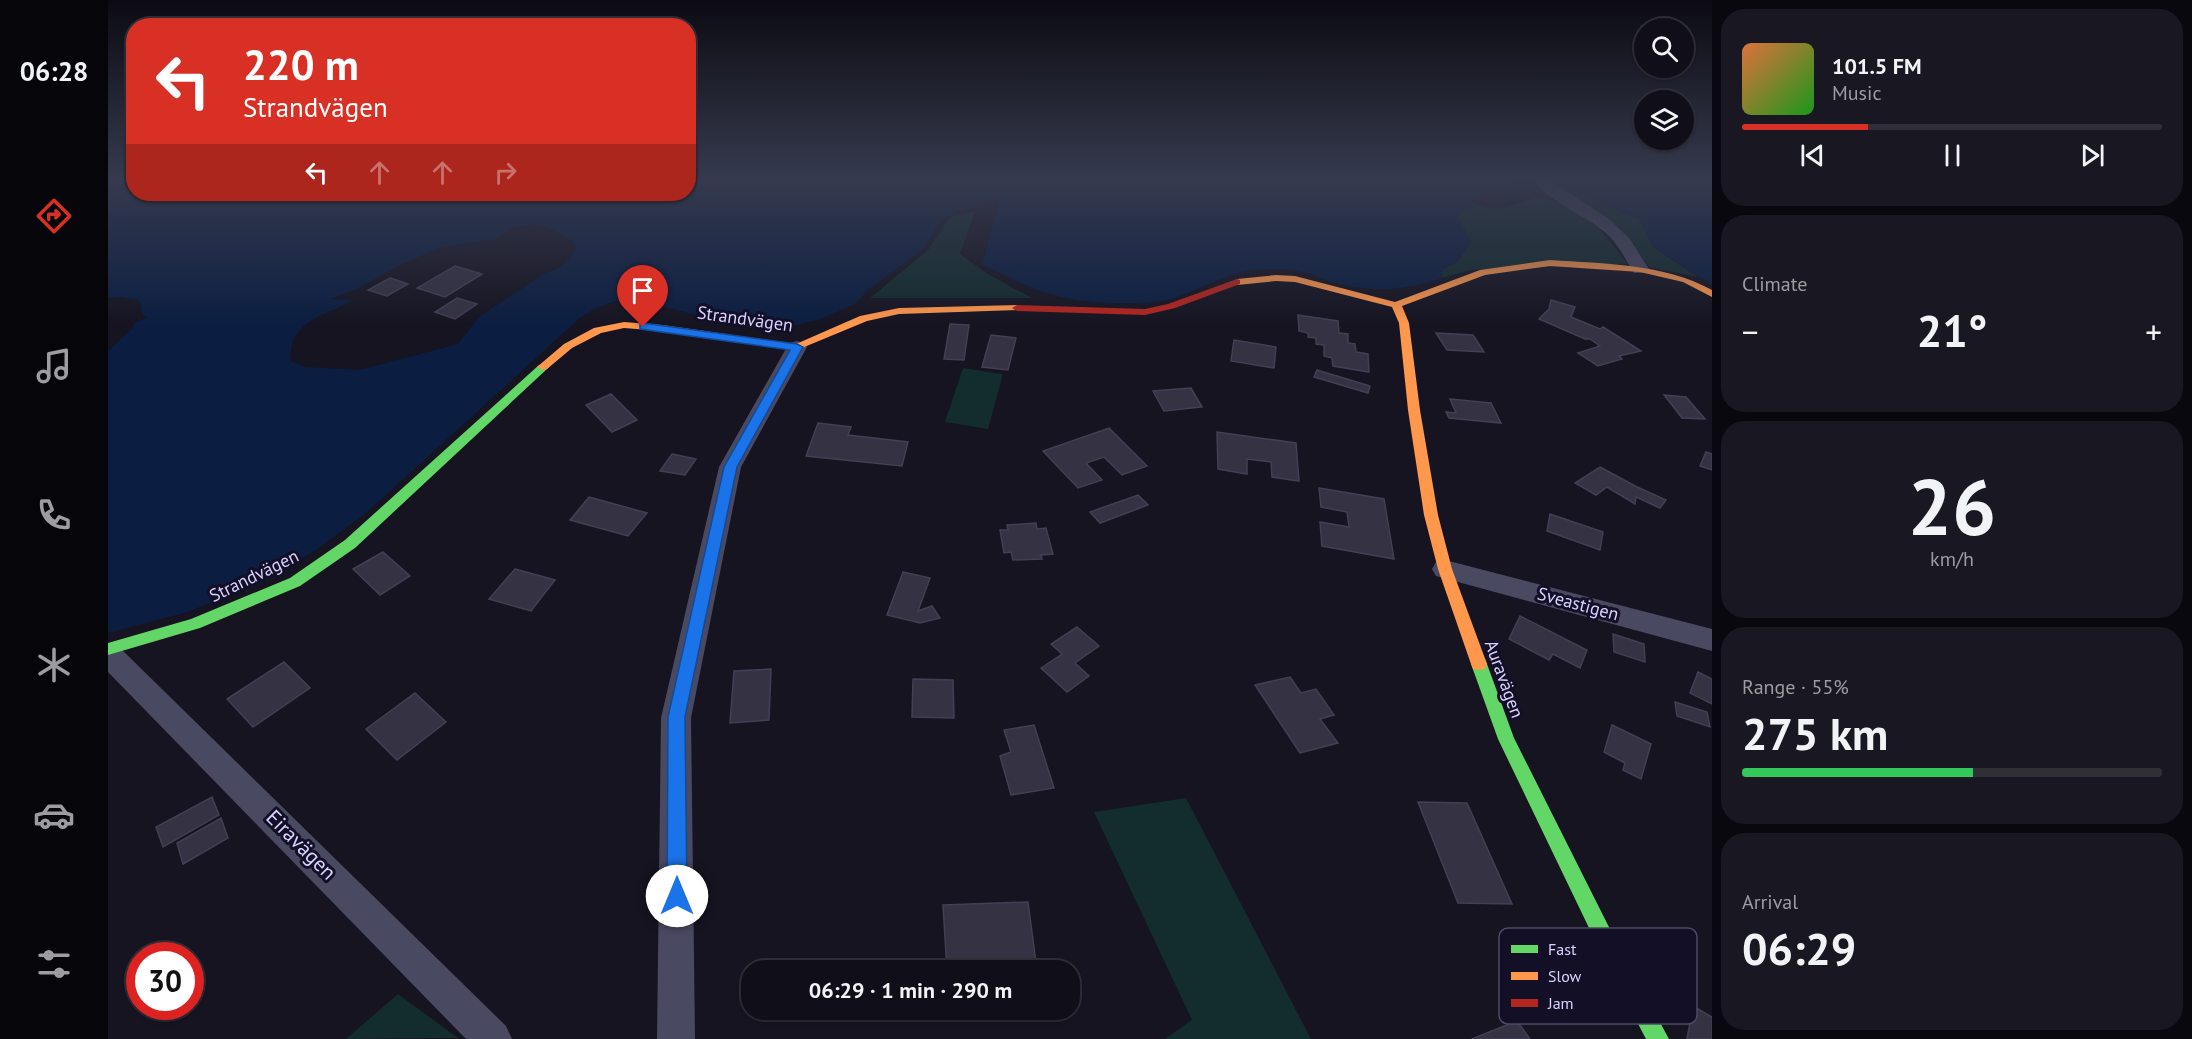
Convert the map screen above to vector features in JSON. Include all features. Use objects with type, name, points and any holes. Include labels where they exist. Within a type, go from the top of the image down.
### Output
[{"type":"street","points":[[1610,228],[1620,238],[1640,269]]},
{"type":"street","points":[[1396,305],[1483,272],[1529,265],[1575,263],[1640,269],[1686,280],[1712,294]]},
{"type":"street","name":"Strandvägen","points":[[108,649],[195,624],[295,582],[350,544],[553,357],[598,330],[624,325],[662,328],[797,347],[864,318],[899,310],[1002,307],[1145,312],[1171,306],[1242,280],[1295,279],[1396,305]]},
{"type":"street","name":"Auravägen","points":[[1396,305],[1404,323],[1414,410],[1429,503],[1445,569],[1506,739],[1599,928]]},
{"type":"street","points":[[676,1039],[676,717],[730,467],[797,347]]},
{"type":"street","name":"Sveastigen","points":[[1445,569],[1712,640]]},
{"type":"street","name":"Eiravägen","points":[[108,654],[493,1039]]},
{"type":"street","name":"Auravägen","points":[[1650,1024],[1658,1039]]},
{"type":"green space","points":[[942,228],[969,228],[960,254],[986,273],[1032,298],[870,298],[928,250]]},
{"type":"green space","points":[[1463,228],[1598,228],[1628,264],[1470,270],[1442,278],[1442,269],[1456,263],[1471,242]]},
{"type":"green space","points":[[1616,228],[1644,228],[1653,247],[1698,277],[1649,267],[1627,237]]},
{"type":"green space","points":[[963,368],[1003,374],[988,429],[945,422]]},
{"type":"green space","points":[[1186,798],[1311,1039],[1165,1039],[1192,1020],[1094,812]]},
{"type":"green space","points":[[398,994],[458,1038],[346,1039]]},
{"type":"water","points":[[108,228],[511,228],[495,239],[442,247],[398,266],[355,290],[330,299],[352,300],[314,319],[295,337],[290,361],[306,367],[360,370],[458,344],[479,317],[568,260],[577,247],[562,234],[548,228],[936,228],[926,247],[869,289],[855,304],[820,319],[789,327],[742,327],[631,298],[599,307],[581,317],[366,513],[316,550],[258,585],[184,613],[108,633],[108,351],[132,329],[135,322],[148,318],[142,314],[138,300],[108,298]]},
{"type":"water","points":[[992,228],[1464,228],[1472,242],[1456,263],[1443,269],[1442,278],[1414,286],[1370,289],[1341,284],[1309,273],[1286,269],[1265,269],[1233,275],[1174,298],[1137,303],[1084,301],[1051,294],[982,264]]},
{"type":"water","points":[[1644,228],[1712,228],[1712,285],[1653,247]]},
{"type":"building","points":[[455,266],[482,274],[445,297],[417,288]]},
{"type":"building","points":[[390,278],[408,284],[387,296],[368,290]]},
{"type":"building","points":[[457,298],[477,304],[455,319],[435,312]]},
{"type":"building","points":[[1551,300],[1575,307],[1571,317],[1600,329],[1603,327],[1641,351],[1619,356],[1622,359],[1598,366],[1578,353],[1600,346],[1590,339],[1585,339],[1539,319],[1549,309]]},
{"type":"building","points":[[1298,315],[1338,321],[1339,333],[1348,334],[1348,343],[1355,344],[1356,352],[1368,354],[1369,372],[1333,366],[1332,358],[1324,356],[1324,345],[1316,344],[1316,338],[1308,337],[1308,333],[1299,331]]},
{"type":"building","points":[[950,324],[969,325],[964,360],[944,359]]},
{"type":"building","points":[[1436,333],[1473,335],[1484,352],[1447,350]]},
{"type":"building","points":[[991,335],[1016,338],[1008,370],[982,367]]},
{"type":"building","points":[[1234,340],[1276,347],[1274,368],[1231,361]]},
{"type":"building","points":[[1317,370],[1370,386],[1368,393],[1314,377]]},
{"type":"building","points":[[1191,388],[1202,407],[1164,411],[1153,391]]},
{"type":"building","points":[[611,394],[637,420],[612,432],[586,405]]},
{"type":"building","points":[[1664,395],[1686,397],[1705,419],[1682,418]]},
{"type":"building","points":[[1450,399],[1491,403],[1501,423],[1449,418],[1446,412],[1456,413]]},
{"type":"building","points":[[818,423],[851,427],[848,435],[908,442],[902,466],[806,456]]},
{"type":"building","points":[[1109,428],[1147,466],[1122,475],[1104,457],[1086,463],[1102,480],[1078,488],[1043,451]]},
{"type":"building","points":[[1217,432],[1296,443],[1299,481],[1272,477],[1271,462],[1247,459],[1247,474],[1218,469]]},
{"type":"building","points":[[1706,452],[1712,454],[1712,470],[1700,466]]},
{"type":"building","points":[[672,454],[696,459],[685,475],[660,471]]},
{"type":"building","points":[[1600,467],[1666,500],[1660,508],[1636,497],[1635,504],[1607,487],[1596,495],[1575,483]]},
{"type":"building","points":[[1319,488],[1384,499],[1394,559],[1322,546],[1320,522],[1349,527],[1347,512],[1321,507]]},
{"type":"building","points":[[1138,495],[1148,505],[1100,523],[1090,512]]},
{"type":"building","points":[[589,497],[647,513],[628,536],[570,520]]},
{"type":"building","points":[[1550,514],[1603,532],[1600,550],[1547,531]]},
{"type":"building","points":[[1036,523],[1037,529],[1046,528],[1053,554],[1041,555],[1042,559],[1013,560],[1011,552],[1004,553],[1000,530],[1008,530],[1007,525]]},
{"type":"building","points":[[383,552],[410,576],[380,595],[353,569]]},
{"type":"building","points":[[515,569],[555,580],[531,611],[489,599]]},
{"type":"building","points":[[903,572],[930,578],[918,611],[932,606],[940,618],[920,623],[887,615]]},
{"type":"building","points":[[1520,616],[1587,650],[1580,668],[1553,654],[1549,660],[1509,639]]},
{"type":"building","points":[[1077,627],[1099,646],[1075,663],[1089,676],[1067,692],[1041,668],[1062,654],[1051,644]]},
{"type":"building","points":[[1613,634],[1644,644],[1645,662],[1614,652]]},
{"type":"building","points":[[284,662],[310,688],[253,727],[227,699]]},
{"type":"building","points":[[771,669],[769,720],[730,723],[734,671]]},
{"type":"building","points":[[1698,672],[1712,679],[1712,704],[1690,693]]},
{"type":"building","points":[[1290,677],[1301,693],[1316,689],[1334,715],[1320,719],[1338,743],[1300,753],[1255,685]]},
{"type":"building","points":[[913,679],[953,680],[954,718],[912,717]]},
{"type":"building","points":[[415,693],[446,722],[397,760],[366,729]]},
{"type":"building","points":[[1675,702],[1707,712],[1710,727],[1677,716]]},
{"type":"building","points":[[1034,725],[1054,788],[1011,795],[1000,756],[1011,752],[1004,730]]},
{"type":"building","points":[[1612,725],[1651,744],[1641,779],[1623,770],[1625,763],[1604,752]]},
{"type":"building","points":[[212,797],[219,815],[163,847],[156,827]]},
{"type":"building","points":[[1418,802],[1467,803],[1512,904],[1458,903]]},
{"type":"building","points":[[221,818],[228,838],[183,864],[177,843]]},
{"type":"building","points":[[1028,902],[1036,960],[946,960],[943,905]]},
{"type":"building","points":[[1697,1008],[1712,1017],[1712,1039],[1687,1039],[1690,1024],[1697,1024]]},
{"type":"building","points":[[1510,1024],[1519,1024],[1530,1039],[1472,1039]]},
{"type":"traffic: fast","points":[[108,649],[195,624],[295,582],[350,544],[543,367]]},
{"type":"traffic: fast","points":[[1479,664],[1506,739],[1599,928]]},
{"type":"traffic: fast","points":[[1650,1024],[1658,1039]]},
{"type":"traffic: slow","points":[[1237,282],[1276,278],[1295,279],[1396,305],[1483,272],[1550,263],[1640,269],[1686,280],[1712,294]]},
{"type":"traffic: slow","points":[[1396,305],[1404,323],[1414,410],[1431,515],[1445,569],[1479,664]]},
{"type":"traffic: slow","points":[[543,367],[568,346],[598,330],[624,325],[662,328],[797,347],[864,318],[899,311],[1017,308]]},
{"type":"traffic: jam","points":[[1017,308],[1145,312],[1171,306],[1237,282]]},
{"type":"route","points":[[643,327],[797,347],[730,467],[676,717],[677,896]]}]
